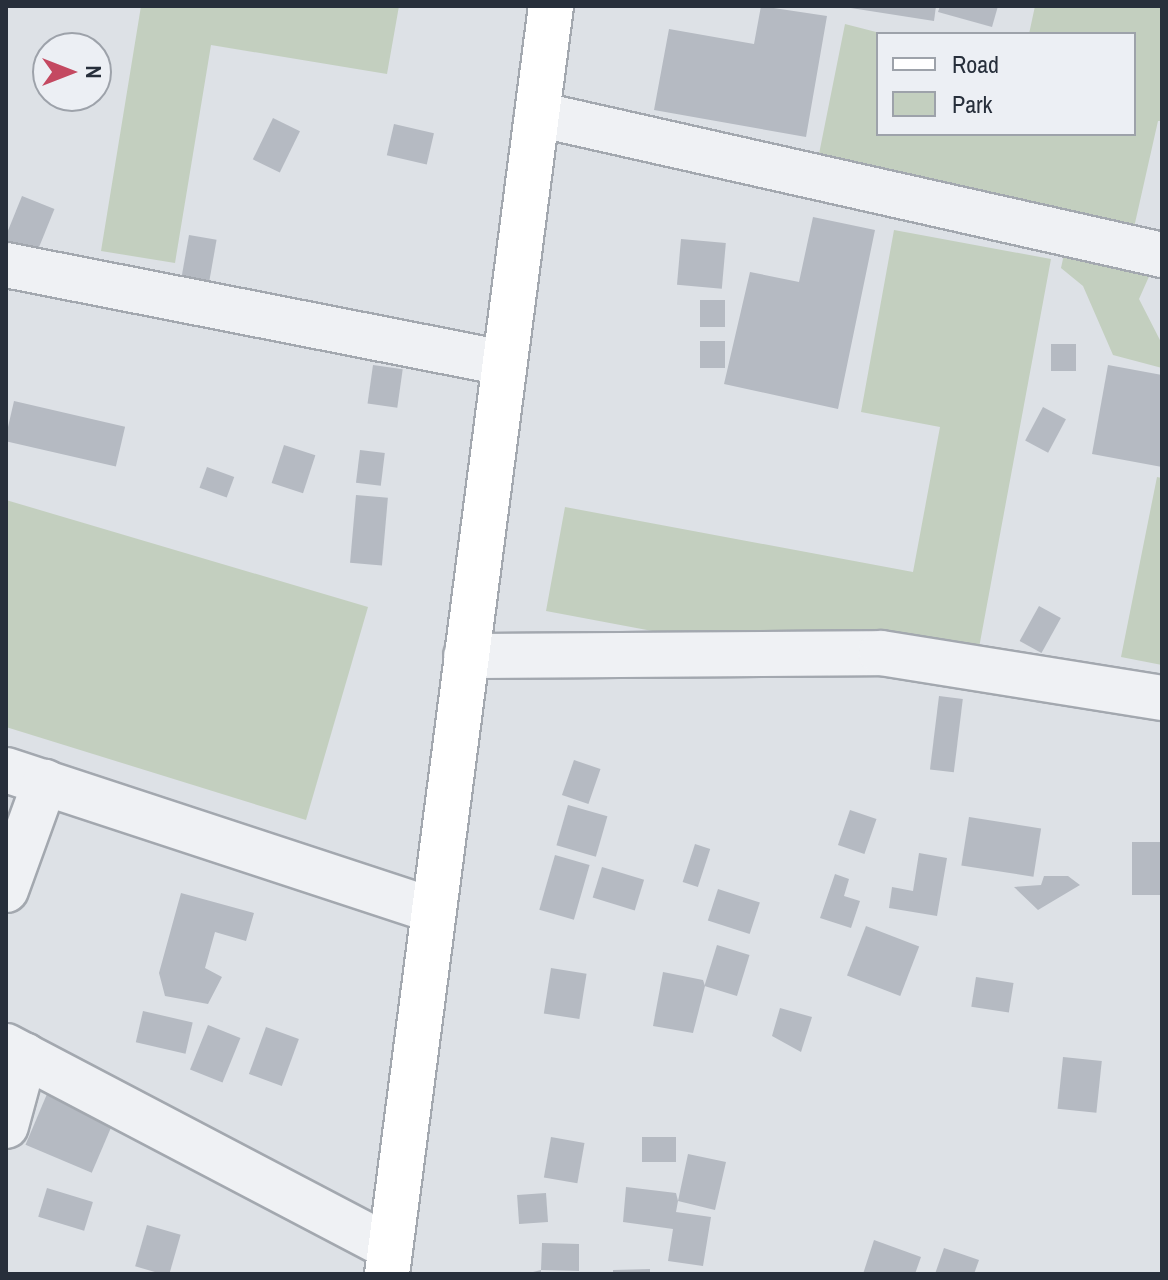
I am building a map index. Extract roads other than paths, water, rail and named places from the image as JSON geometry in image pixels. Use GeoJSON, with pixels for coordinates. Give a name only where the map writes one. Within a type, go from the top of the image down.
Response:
{"type":"FeatureCollection","features":[{"type":"Feature","properties":{"kind":"street"},"geometry":{"type":"LineString","coordinates":[[6,1126],[16,1051],[388,1261],[551,6]]}},
{"type":"Feature","properties":{"kind":"street"},"geometry":{"type":"LineString","coordinates":[[537,114],[1162,255]]}},
{"type":"Feature","properties":{"kind":"street"},"geometry":{"type":"LineString","coordinates":[[6,265],[504,363]]}},
{"type":"Feature","properties":{"kind":"street"},"geometry":{"type":"LineString","coordinates":[[466,656],[881,653],[1162,698]]}},
{"type":"Feature","properties":{"kind":"street"},"geometry":{"type":"LineString","coordinates":[[6,890],[25,776],[433,910]]}}]}
